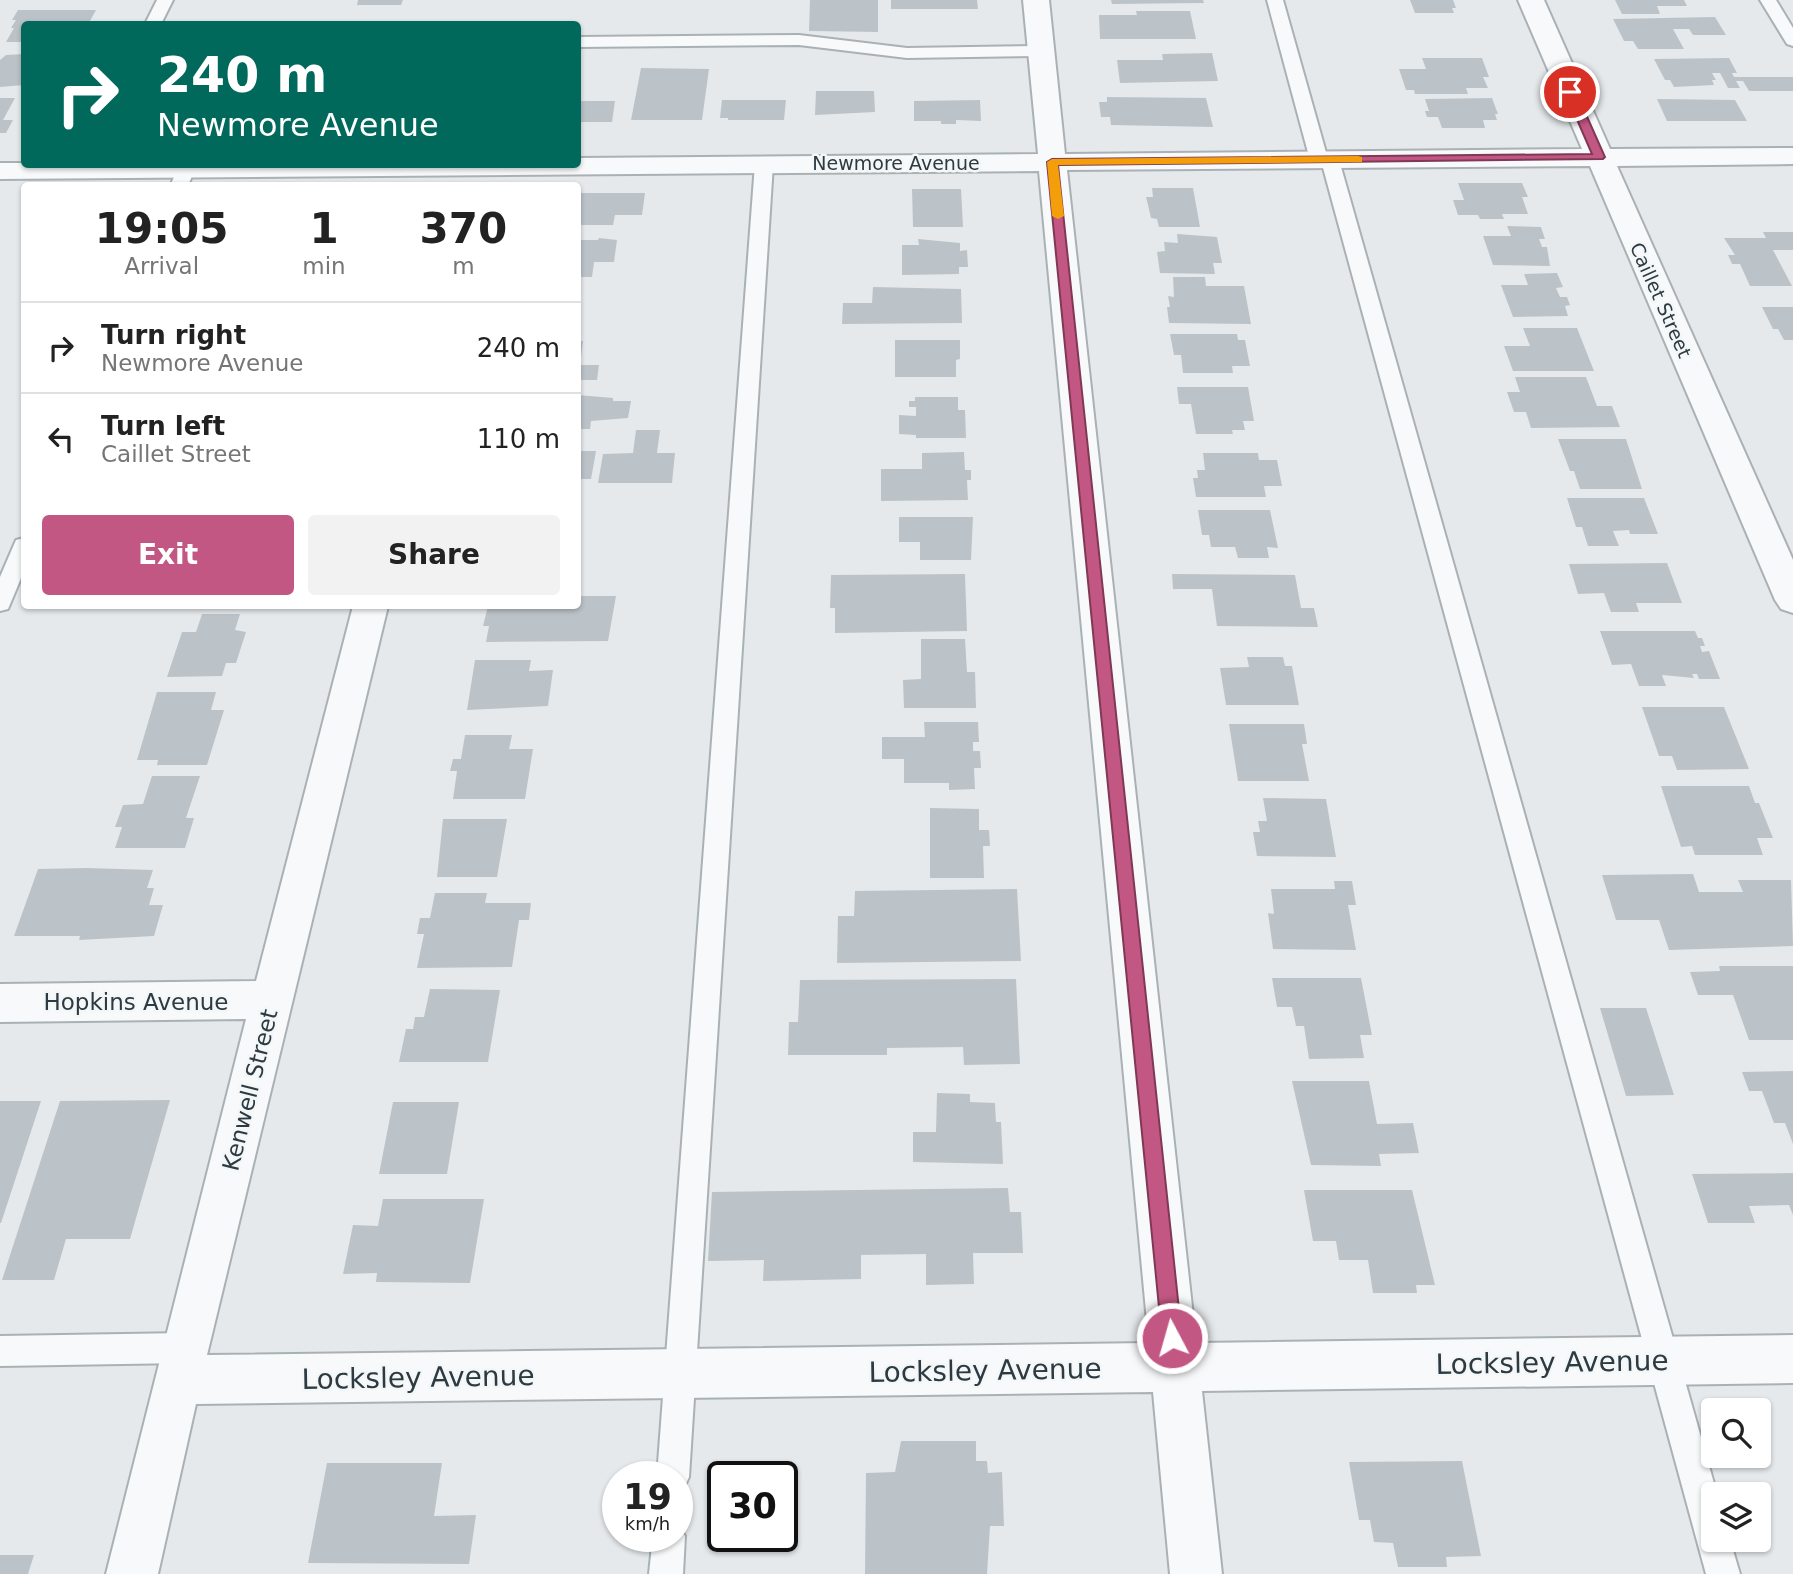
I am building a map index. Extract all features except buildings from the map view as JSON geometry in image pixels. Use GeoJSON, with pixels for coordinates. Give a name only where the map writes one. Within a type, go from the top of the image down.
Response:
{"type":"FeatureCollection","features":[{"type":"Feature","properties":{"kind":"street"},"geometry":{"type":"LineString","coordinates":[[1036,0],[1196,1574]]}},
{"type":"Feature","properties":{"kind":"street","name":"Caillet Street"},"geometry":{"type":"LineString","coordinates":[[1531,0],[1793,600]]}},
{"type":"Feature","properties":{"kind":"street","name":"Newmore Avenue"},"geometry":{"type":"LineString","coordinates":[[581,165],[1793,156]]}},
{"type":"Feature","properties":{"kind":"street","name":"Newmore Avenue"},"geometry":{"type":"LineString","coordinates":[[0,171],[64,168]]}},
{"type":"Feature","properties":{"kind":"street","name":"Newmore Avenue"},"geometry":{"type":"LineString","coordinates":[[95,168],[182,177],[405,168]]}},
{"type":"Feature","properties":{"kind":"street","name":"Kenwell Street"},"geometry":{"type":"LineString","coordinates":[[132,1574],[181,1364],[369,609]]}},
{"type":"Feature","properties":{"kind":"street","name":"Hopkins Avenue"},"geometry":{"type":"LineString","coordinates":[[0,1003],[272,1000]]}},
{"type":"Feature","properties":{"kind":"street","name":"Locksley Avenue"},"geometry":{"type":"LineString","coordinates":[[181,1364],[680,1374],[1793,1359]]}},
{"type":"Feature","properties":{"kind":"lane"},"geometry":{"type":"LineString","coordinates":[[154,21],[165,0]]}},
{"type":"Feature","properties":{"kind":"lane"},"geometry":{"type":"LineString","coordinates":[[1275,0],[1324,160],[1701,1493]]}},
{"type":"Feature","properties":{"kind":"lane"},"geometry":{"type":"LineString","coordinates":[[1768,0],[1793,41]]}},
{"type":"Feature","properties":{"kind":"lane"},"geometry":{"type":"LineString","coordinates":[[581,42],[799,40],[907,53],[1041,51]]}},
{"type":"Feature","properties":{"kind":"lane"},"geometry":{"type":"LineString","coordinates":[[674,1461],[764,164]]}},
{"type":"Feature","properties":{"kind":"lane"},"geometry":{"type":"LineString","coordinates":[[0,603],[21,553]]}},
{"type":"Feature","properties":{"kind":"lane"},"geometry":{"type":"LineString","coordinates":[[0,1351],[181,1364]]}},
{"type":"Feature","properties":{"kind":"lane"},"geometry":{"type":"LineString","coordinates":[[666,1574],[668,1552]]}},
{"type":"Feature","properties":{"kind":"lane"},"geometry":{"type":"LineString","coordinates":[[1717,1552],[1723,1574]]}},
{"type":"Feature","properties":{"kind":"slow traffic"},"geometry":{"type":"LineString","coordinates":[[1058,216],[1052,162],[1358,160]]}},
{"type":"Feature","properties":{"kind":"route"},"geometry":{"type":"LineString","coordinates":[[1172,1338],[1052,162],[1599,157],[1570,92]]}}]}
